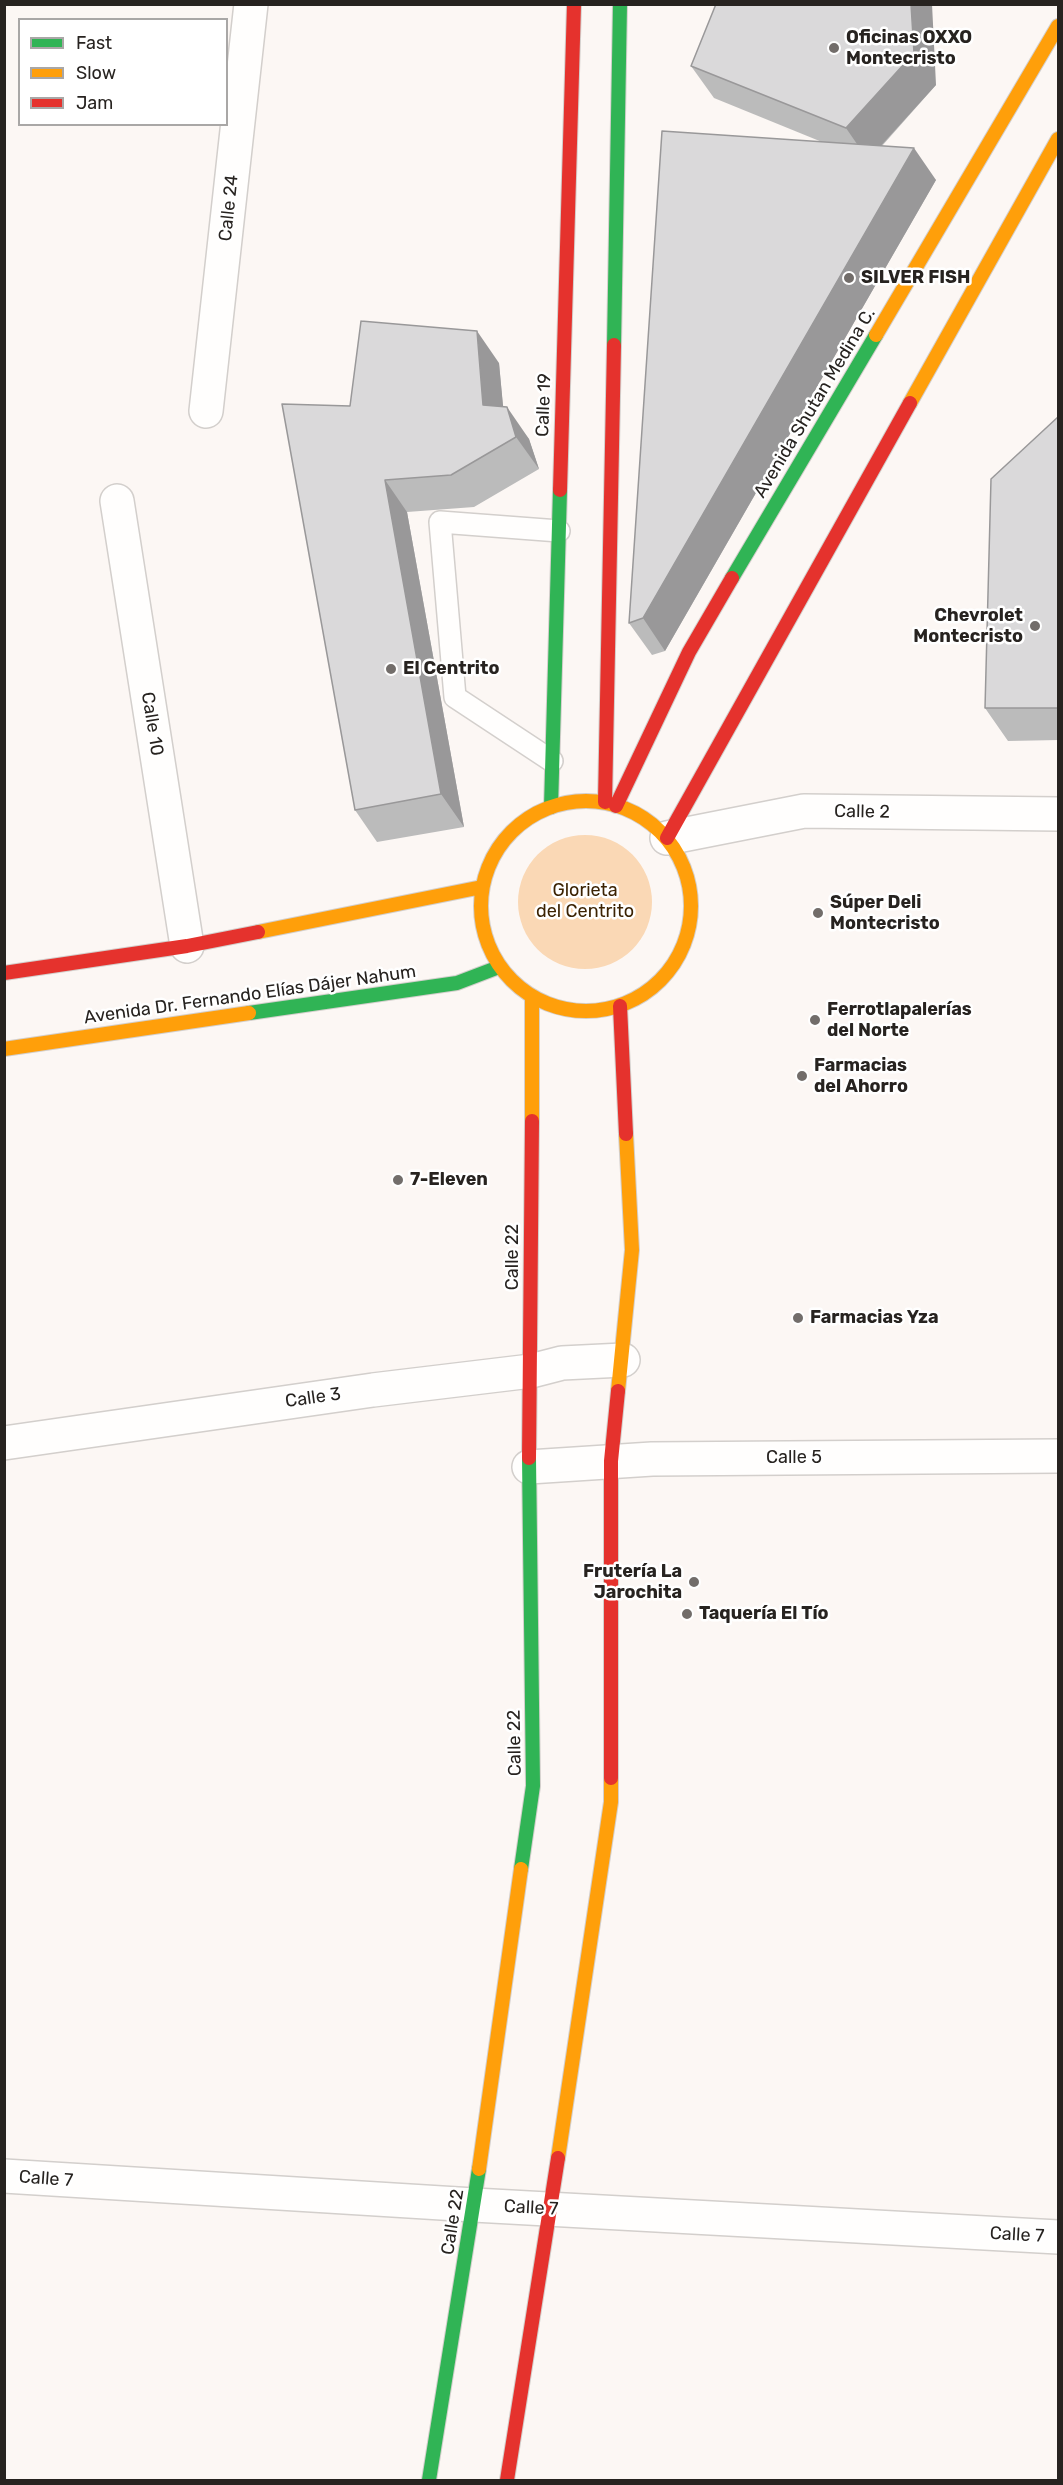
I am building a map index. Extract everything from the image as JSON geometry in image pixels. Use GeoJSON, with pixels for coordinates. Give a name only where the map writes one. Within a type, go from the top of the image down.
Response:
{"type":"FeatureCollection","features":[{"type":"Feature","properties":{"kind":"main road","name":"Calle 19"},"geometry":{"type":"LineString","coordinates":[[551,807],[574,4]]}},
{"type":"Feature","properties":{"kind":"main road"},"geometry":{"type":"LineString","coordinates":[[610,804],[620,4]]}},
{"type":"Feature","properties":{"kind":"main road","name":"Avenida Shutan Medina C."},"geometry":{"type":"LineString","coordinates":[[610,804],[689,652],[1059,26]]}},
{"type":"Feature","properties":{"kind":"main road"},"geometry":{"type":"LineString","coordinates":[[667,837],[1059,139]]}},
{"type":"Feature","properties":{"kind":"main road"},"geometry":{"type":"LineString","coordinates":[[578,801],[610,804],[650,822],[667,837],[686,869],[693,907],[685,945],[659,982],[620,1006],[575,1011],[532,998],[498,967],[486,941],[482,924],[482,887],[490,861],[515,828],[551,807],[578,801]]}},
{"type":"Feature","properties":{"kind":"main road"},"geometry":{"type":"LineString","coordinates":[[4,973],[187,946],[482,887]]}},
{"type":"Feature","properties":{"kind":"main road","name":"Avenida Dr. Fernando Elías Dájer Nahum"},"geometry":{"type":"LineString","coordinates":[[4,1048],[457,983],[498,967]]}},
{"type":"Feature","properties":{"kind":"main road","name":"Calle 22"},"geometry":{"type":"LineString","coordinates":[[429,2481],[474,2205],[533,1786],[529,1467],[532,998]]}},
{"type":"Feature","properties":{"kind":"main road"},"geometry":{"type":"LineString","coordinates":[[507,2481],[551,2209],[611,1802],[611,1461],[623,1360],[632,1250],[620,1006]]}},
{"type":"Feature","properties":{"kind":"street","name":"Calle 24"},"geometry":{"type":"LineString","coordinates":[[206,411],[251,4]]}},
{"type":"Feature","properties":{"kind":"street","name":"Calle 10"},"geometry":{"type":"LineString","coordinates":[[117,501],[187,946]]}},
{"type":"Feature","properties":{"kind":"street","name":"Calle 2"},"geometry":{"type":"LineString","coordinates":[[667,837],[804,811],[1059,814]]}},
{"type":"Feature","properties":{"kind":"street","name":"Calle 3"},"geometry":{"type":"LineString","coordinates":[[4,1443],[373,1390],[531,1371],[562,1363],[623,1360]]}},
{"type":"Feature","properties":{"kind":"street","name":"Calle 5"},"geometry":{"type":"LineString","coordinates":[[529,1467],[675,1458],[1059,1456]]}},
{"type":"Feature","properties":{"kind":"street","name":"Calle 7"},"geometry":{"type":"LineString","coordinates":[[4,2176],[474,2205],[1059,2237]]}},
{"type":"Feature","properties":{"kind":"lane"},"geometry":{"type":"LineString","coordinates":[[552,761],[455,697],[440,522],[559,531]]}},
{"type":"Feature","properties":{"kind":"green space","name":"Glorieta del Centrito"},"geometry":{"type":"Polygon","coordinates":[[[585,835],[611,840],[632,855],[647,876],[652,902],[647,928],[632,949],[611,964],[585,969],[559,964],[538,949],[523,928],[518,902],[523,876],[538,855],[559,840],[585,835]]]}},
{"type":"Feature","properties":{"kind":"building","name":"Oficinas OXXO Montecristo"},"geometry":{"type":"Polygon","coordinates":[[[716,4],[911,4],[914,53],[846,128],[691,66],[716,4]]]}},
{"type":"Feature","properties":{"kind":"building"},"geometry":{"type":"Polygon","coordinates":[[[662,131],[914,148],[643,618],[629,623],[662,131]]]}},
{"type":"Feature","properties":{"kind":"building","name":"El Centrito"},"geometry":{"type":"Polygon","coordinates":[[[361,321],[477,331],[483,405],[507,407],[516,437],[451,475],[385,480],[441,794],[355,810],[282,404],[350,406],[361,321]]]}},
{"type":"Feature","properties":{"kind":"building"},"geometry":{"type":"Polygon","coordinates":[[[1059,416],[1059,708],[985,708],[991,479],[1059,416]]]}},
{"type":"Feature","properties":{"kind":"traffic: fast"},"geometry":{"type":"LineString","coordinates":[[614,345],[620,4]]}},
{"type":"Feature","properties":{"kind":"traffic: fast"},"geometry":{"type":"LineString","coordinates":[[732,578],[876,335]]}},
{"type":"Feature","properties":{"kind":"traffic: fast"},"geometry":{"type":"LineString","coordinates":[[551,807],[560,490]]}},
{"type":"Feature","properties":{"kind":"traffic: fast"},"geometry":{"type":"LineString","coordinates":[[249,1013],[457,983],[499,967]]}},
{"type":"Feature","properties":{"kind":"traffic: fast"},"geometry":{"type":"LineString","coordinates":[[521,1869],[533,1786],[529,1458]]}},
{"type":"Feature","properties":{"kind":"traffic: fast"},"geometry":{"type":"LineString","coordinates":[[429,2480],[479,2169]]}},
{"type":"Feature","properties":{"kind":"traffic: slow"},"geometry":{"type":"LineString","coordinates":[[876,335],[1058,26]]}},
{"type":"Feature","properties":{"kind":"traffic: slow"},"geometry":{"type":"LineString","coordinates":[[910,403],[1058,139]]}},
{"type":"Feature","properties":{"kind":"traffic: slow"},"geometry":{"type":"LineString","coordinates":[[586,801],[606,803],[626,809],[644,819],[660,832],[673,848],[683,866],[689,886],[691,906],[689,926],[683,946],[673,964],[660,980],[644,993],[626,1003],[606,1009],[586,1011],[566,1009],[546,1003],[528,993],[512,980],[499,964],[489,946],[483,926],[481,906],[483,886],[489,866],[499,848],[512,832],[528,819],[546,809],[566,803],[586,801]]}},
{"type":"Feature","properties":{"kind":"traffic: slow"},"geometry":{"type":"LineString","coordinates":[[258,932],[482,887]]}},
{"type":"Feature","properties":{"kind":"traffic: slow"},"geometry":{"type":"LineString","coordinates":[[532,998],[532,1121]]}},
{"type":"Feature","properties":{"kind":"traffic: slow"},"geometry":{"type":"LineString","coordinates":[[4,1049],[249,1013]]}},
{"type":"Feature","properties":{"kind":"traffic: slow"},"geometry":{"type":"LineString","coordinates":[[618,1391],[632,1250],[626,1134]]}},
{"type":"Feature","properties":{"kind":"traffic: slow"},"geometry":{"type":"LineString","coordinates":[[558,2158],[611,1802],[611,1778]]}},
{"type":"Feature","properties":{"kind":"traffic: slow"},"geometry":{"type":"LineString","coordinates":[[479,2169],[521,1869]]}},
{"type":"Feature","properties":{"kind":"traffic: jam"},"geometry":{"type":"LineString","coordinates":[[560,490],[574,4]]}},
{"type":"Feature","properties":{"kind":"traffic: jam"},"geometry":{"type":"LineString","coordinates":[[605,802],[614,345]]}},
{"type":"Feature","properties":{"kind":"traffic: jam"},"geometry":{"type":"LineString","coordinates":[[667,838],[910,403]]}},
{"type":"Feature","properties":{"kind":"traffic: jam"},"geometry":{"type":"LineString","coordinates":[[616,806],[689,652],[732,578]]}},
{"type":"Feature","properties":{"kind":"traffic: jam"},"geometry":{"type":"LineString","coordinates":[[4,973],[187,946],[258,932]]}},
{"type":"Feature","properties":{"kind":"traffic: jam"},"geometry":{"type":"LineString","coordinates":[[620,1006],[626,1134]]}},
{"type":"Feature","properties":{"kind":"traffic: jam"},"geometry":{"type":"LineString","coordinates":[[529,1458],[532,1121]]}},
{"type":"Feature","properties":{"kind":"traffic: jam"},"geometry":{"type":"LineString","coordinates":[[611,1778],[611,1461],[618,1391]]}},
{"type":"Feature","properties":{"kind":"traffic: jam"},"geometry":{"type":"LineString","coordinates":[[507,2480],[558,2158]]}},
{"type":"Feature","properties":{"kind":"place","name":"Oficinas OXXO Montecristo"},"geometry":{"type":"Point","coordinates":[834,48]}},
{"type":"Feature","properties":{"kind":"place","name":"SILVER FISH"},"geometry":{"type":"Point","coordinates":[849,278]}},
{"type":"Feature","properties":{"kind":"place","name":"Chevrolet Montecristo"},"geometry":{"type":"Point","coordinates":[1035,626]}},
{"type":"Feature","properties":{"kind":"place","name":"El Centrito"},"geometry":{"type":"Point","coordinates":[391,669]}},
{"type":"Feature","properties":{"kind":"place","name":"Súper Deli Montecristo"},"geometry":{"type":"Point","coordinates":[818,913]}},
{"type":"Feature","properties":{"kind":"place","name":"Ferrotlapalerías del Norte"},"geometry":{"type":"Point","coordinates":[815,1020]}},
{"type":"Feature","properties":{"kind":"place","name":"Farmacias del Ahorro"},"geometry":{"type":"Point","coordinates":[802,1076]}},
{"type":"Feature","properties":{"kind":"place","name":"7-Eleven"},"geometry":{"type":"Point","coordinates":[398,1180]}},
{"type":"Feature","properties":{"kind":"place","name":"Farmacias Yza"},"geometry":{"type":"Point","coordinates":[798,1318]}},
{"type":"Feature","properties":{"kind":"place","name":"Frutería La Jarochita"},"geometry":{"type":"Point","coordinates":[694,1582]}},
{"type":"Feature","properties":{"kind":"place","name":"Taquería El Tío"},"geometry":{"type":"Point","coordinates":[687,1614]}}]}
